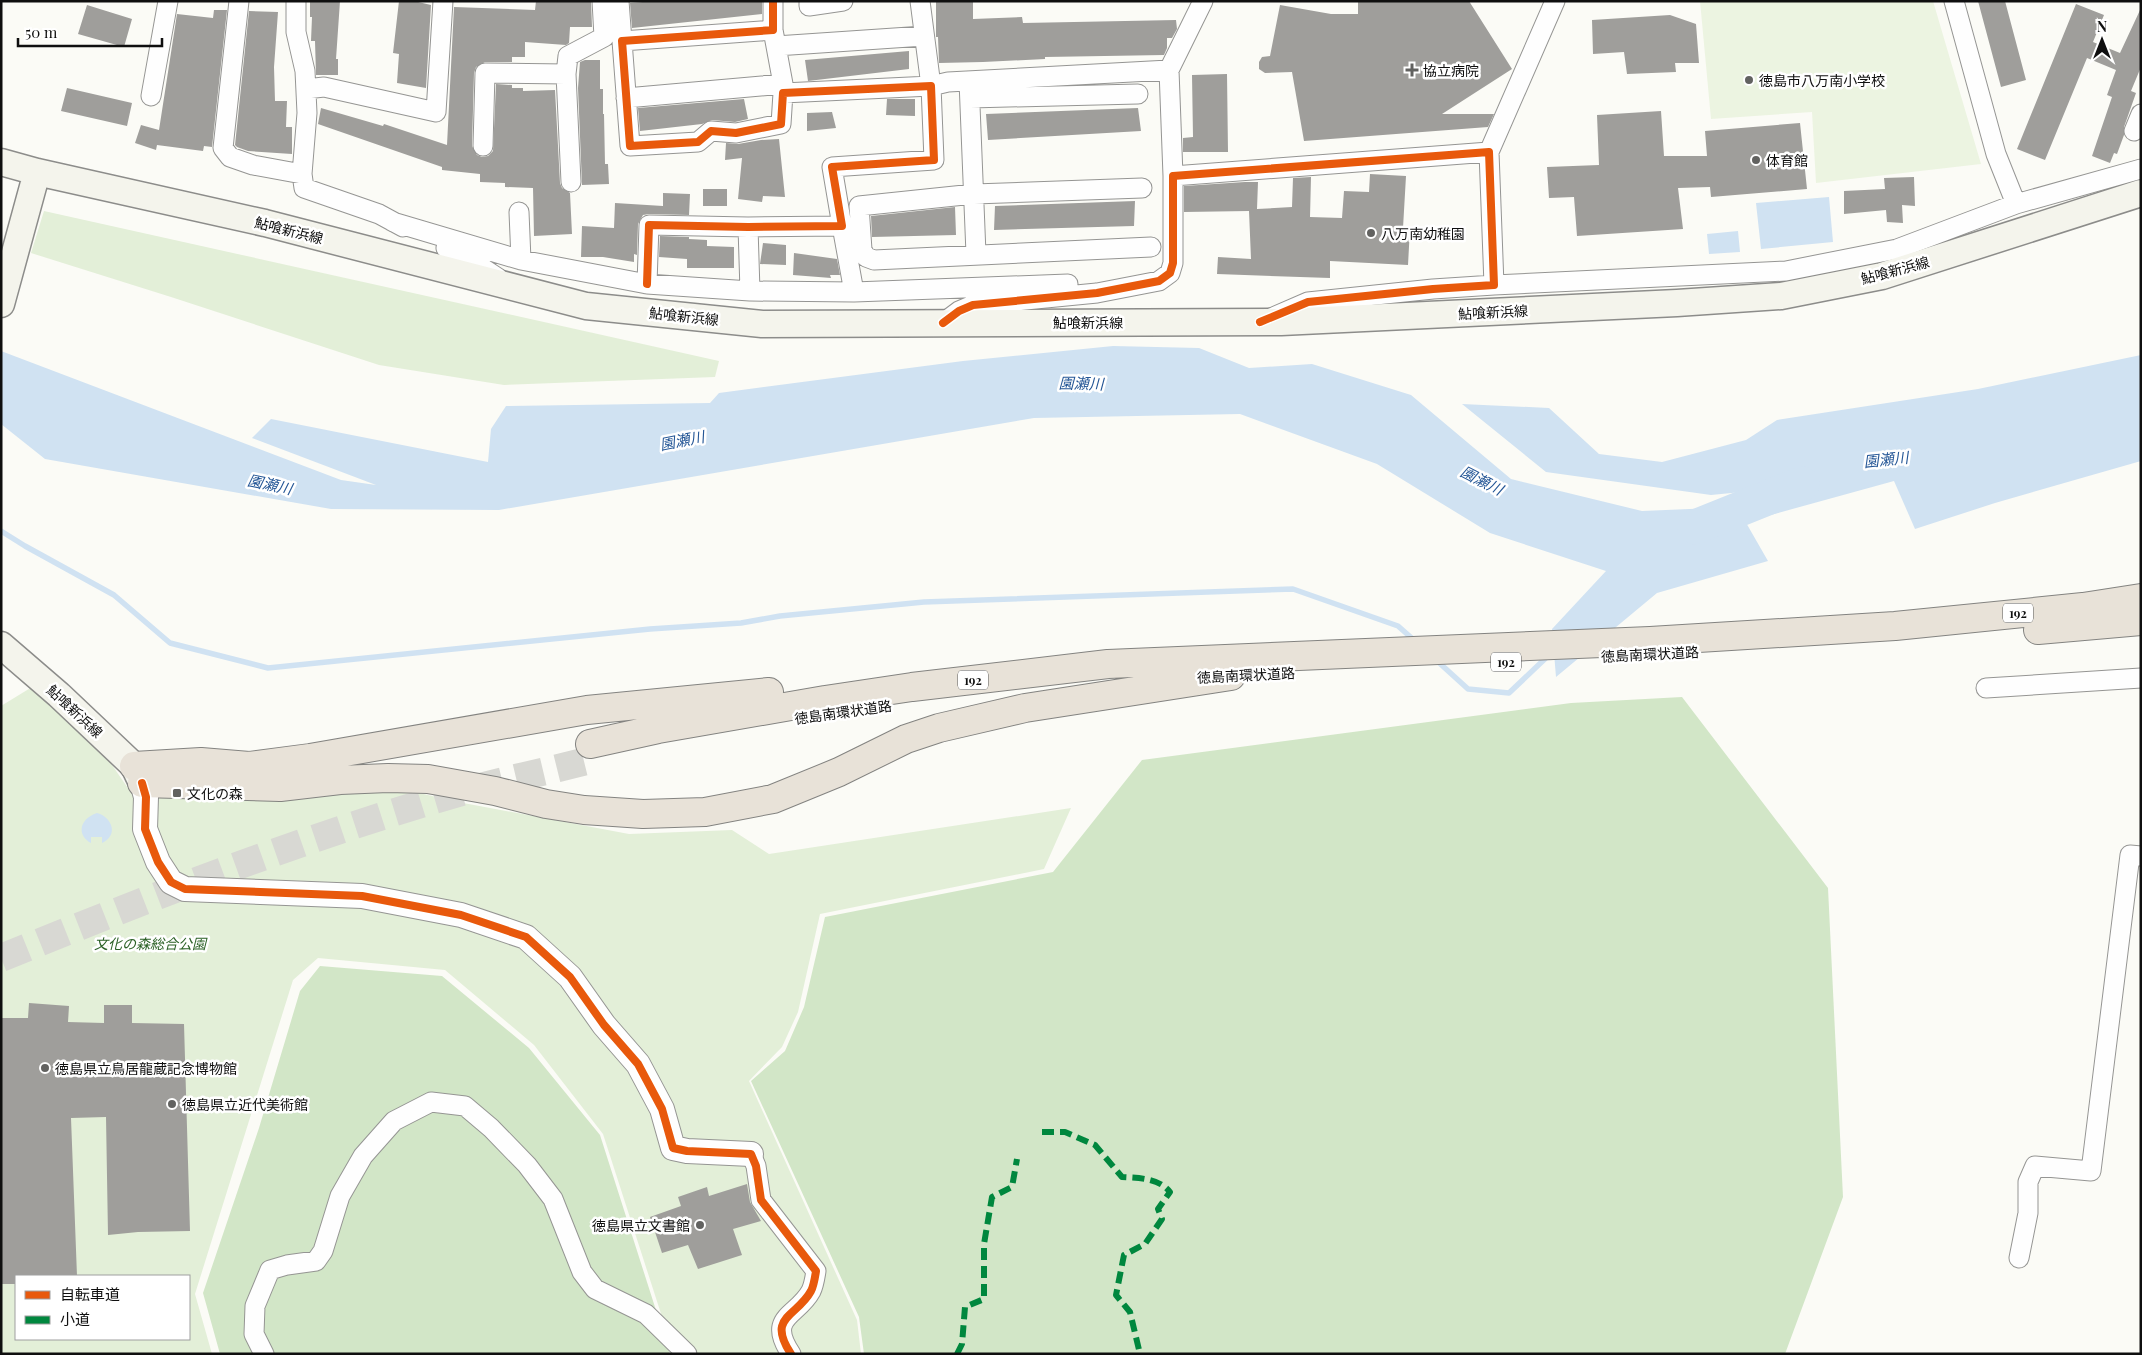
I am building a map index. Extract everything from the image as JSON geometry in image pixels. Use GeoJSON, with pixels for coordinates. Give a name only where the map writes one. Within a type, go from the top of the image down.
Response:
{"type":"FeatureCollection","features":[{"type":"Feature","properties":{"kind":"highway","name":"192"},"geometry":{"type":"LineString","coordinates":[[1899,633],[2141,598]]}},
{"type":"Feature","properties":{"kind":"highway","name":"192"},"geometry":{"type":"LineString","coordinates":[[1899,633],[2141,621]]}},
{"type":"Feature","properties":{"kind":"highway","name":"徳島南環状道路"},"geometry":{"type":"LineString","coordinates":[[1360,662],[1231,676],[1022,690],[914,702],[804,717],[592,752],[658,729],[824,700],[912,686],[1108,664],[1360,662],[1651,648],[1899,633]]}},
{"type":"Feature","properties":{"kind":"highway"},"geometry":{"type":"LineString","coordinates":[[138,774],[201,762],[249,766],[310,758],[587,710],[915,677],[1108,664]]}},
{"type":"Feature","properties":{"kind":"highway"},"geometry":{"type":"LineString","coordinates":[[138,774],[280,787],[340,780],[421,779],[472,786],[546,804],[584,810],[643,814],[705,812],[773,799],[832,775],[906,739],[939,728],[1025,708],[1231,676]]}},
{"type":"Feature","properties":{"kind":"main road","name":"鮎喰新浜線"},"geometry":{"type":"LineString","coordinates":[[1,162],[34,182],[265,223],[586,306],[762,324],[1260,322],[1658,304],[1780,296],[1882,276],[2141,193]]}},
{"type":"Feature","properties":{"kind":"main road"},"geometry":{"type":"LineString","coordinates":[[1,304],[34,182]]}},
{"type":"Feature","properties":{"kind":"main road","name":"鮎喰新浜線"},"geometry":{"type":"LineString","coordinates":[[1,645],[59,695],[138,774]]}},
{"type":"Feature","properties":{"kind":"street"},"geometry":{"type":"LineString","coordinates":[[151,96],[168,1]]}},
{"type":"Feature","properties":{"kind":"street"},"geometry":{"type":"LineString","coordinates":[[240,1],[223,148],[230,158],[253,165],[302,174]]}},
{"type":"Feature","properties":{"kind":"street"},"geometry":{"type":"LineString","coordinates":[[296,1],[296,32],[305,71],[306,89],[307,113],[302,174],[304,188],[379,214],[469,259],[512,287]]}},
{"type":"Feature","properties":{"kind":"street"},"geometry":{"type":"LineString","coordinates":[[306,89],[324,87],[436,112],[443,1]]}},
{"type":"Feature","properties":{"kind":"street"},"geometry":{"type":"LineString","coordinates":[[571,182],[566,74],[568,56],[604,37],[602,1]]}},
{"type":"Feature","properties":{"kind":"street"},"geometry":{"type":"LineString","coordinates":[[619,1],[630,146],[698,142],[711,131],[736,134],[781,124],[783,88],[775,38],[773,1]]}},
{"type":"Feature","properties":{"kind":"street"},"geometry":{"type":"LineString","coordinates":[[809,1],[809,6],[843,1]]}},
{"type":"Feature","properties":{"kind":"street"},"geometry":{"type":"LineString","coordinates":[[854,292],[832,167],[934,160],[931,86],[920,1]]}},
{"type":"Feature","properties":{"kind":"street"},"geometry":{"type":"LineString","coordinates":[[943,323],[959,311],[973,305],[1097,293],[1159,281],[1170,273],[1173,263],[1173,176],[1168,70],[1203,1]]}},
{"type":"Feature","properties":{"kind":"street"},"geometry":{"type":"LineString","coordinates":[[1494,286],[1489,152],[1555,1]]}},
{"type":"Feature","properties":{"kind":"street"},"geometry":{"type":"LineString","coordinates":[[1954,1],[1996,154],[2016,204]]}},
{"type":"Feature","properties":{"kind":"street"},"geometry":{"type":"LineString","coordinates":[[622,41],[924,36]]}},
{"type":"Feature","properties":{"kind":"street"},"geometry":{"type":"LineString","coordinates":[[969,89],[1168,70]]}},
{"type":"Feature","properties":{"kind":"street"},"geometry":{"type":"LineString","coordinates":[[484,146],[485,73],[566,74]]}},
{"type":"Feature","properties":{"kind":"street"},"geometry":{"type":"LineString","coordinates":[[626,98],[783,88],[931,86],[948,82],[969,89],[1138,94]]}},
{"type":"Feature","properties":{"kind":"street"},"geometry":{"type":"LineString","coordinates":[[969,89],[976,254]]}},
{"type":"Feature","properties":{"kind":"street"},"geometry":{"type":"LineString","coordinates":[[1173,176],[1489,152]]}},
{"type":"Feature","properties":{"kind":"street"},"geometry":{"type":"LineString","coordinates":[[1260,322],[1308,302],[1433,289],[1786,271],[1897,249],[2016,204],[2141,170]]}},
{"type":"Feature","properties":{"kind":"street"},"geometry":{"type":"LineString","coordinates":[[1142,188],[974,194],[859,206],[862,250],[866,257],[874,260],[1151,247]]}},
{"type":"Feature","properties":{"kind":"street"},"geometry":{"type":"LineString","coordinates":[[519,212],[520,260]]}},
{"type":"Feature","properties":{"kind":"street"},"geometry":{"type":"LineString","coordinates":[[393,222],[520,260],[647,284],[750,291],[854,292],[1159,281]]}},
{"type":"Feature","properties":{"kind":"street"},"geometry":{"type":"LineString","coordinates":[[647,284],[649,225],[842,226]]}},
{"type":"Feature","properties":{"kind":"street"},"geometry":{"type":"LineString","coordinates":[[748,227],[750,291]]}},
{"type":"Feature","properties":{"kind":"street"},"geometry":{"type":"LineString","coordinates":[[1986,688],[2141,678]]}},
{"type":"Feature","properties":{"kind":"street"},"geometry":{"type":"LineString","coordinates":[[138,774],[146,797],[145,829],[158,862],[172,882],[185,890],[362,896],[461,915],[526,936],[570,978],[604,1025],[638,1064],[662,1109],[673,1148],[686,1151],[751,1154],[756,1166],[761,1200],[816,1271],[812,1290],[785,1318],[782,1329],[784,1342],[791,1354]]}},
{"type":"Feature","properties":{"kind":"street"},"geometry":{"type":"LineString","coordinates":[[2019,1258],[2028,1213],[2028,1182],[2035,1166],[2091,1171],[2130,855],[2141,856]]}},
{"type":"Feature","properties":{"kind":"street"},"geometry":{"type":"LineString","coordinates":[[264,1354],[254,1334],[255,1306],[270,1270],[287,1265],[316,1261],[323,1250],[340,1196],[363,1156],[394,1121],[431,1102],[464,1106],[491,1128],[527,1165],[553,1199],[582,1272],[595,1289],[646,1314],[687,1354]]}},
{"type":"Feature","properties":{"kind":"green space"},"geometry":{"type":"Polygon","coordinates":[[[1700,1],[1933,1],[1981,164],[1816,183],[1812,112],[1711,119],[1700,1]]]}},
{"type":"Feature","properties":{"kind":"green space"},"geometry":{"type":"Polygon","coordinates":[[[44,211],[719,361],[715,377],[504,385],[379,365],[31,253],[44,211]]]}},
{"type":"Feature","properties":{"kind":"green space","name":"文化の森総合公園"},"geometry":{"type":"Polygon","coordinates":[[[32,687],[92,736],[132,794],[389,786],[458,802],[629,834],[732,830],[769,854],[1071,808],[1044,869],[820,914],[798,1012],[782,1047],[749,1081],[857,1320],[861,1354],[674,1354],[603,1134],[534,1045],[445,970],[318,958],[293,980],[195,1294],[212,1354],[1,1354],[1,706],[32,687]]]}},
{"type":"Feature","properties":{"kind":"green space"},"geometry":{"type":"Polygon","coordinates":[[[1682,697],[1828,888],[1843,1197],[1785,1354],[864,1354],[859,1317],[751,1081],[785,1051],[804,1007],[825,917],[1053,872],[1142,760],[1571,703],[1682,697]]]}},
{"type":"Feature","properties":{"kind":"green space"},"geometry":{"type":"Polygon","coordinates":[[[320,966],[442,976],[529,1048],[600,1135],[670,1354],[220,1354],[203,1293],[259,1128],[300,991],[320,966]]]}},
{"type":"Feature","properties":{"kind":"water"},"geometry":{"type":"Polygon","coordinates":[[[1829,197],[1833,242],[1761,249],[1756,203],[1829,197]]]}},
{"type":"Feature","properties":{"kind":"water"},"geometry":{"type":"Polygon","coordinates":[[[1738,231],[1740,252],[1709,254],[1707,234],[1738,231]]]}},
{"type":"Feature","properties":{"kind":"water"},"geometry":{"type":"Polygon","coordinates":[[[1113,346],[1199,348],[1249,368],[1312,364],[1411,395],[1511,479],[1642,511],[1737,507],[1768,561],[1657,593],[1556,677],[1552,629],[1606,571],[1490,533],[1377,464],[1240,414],[1034,418],[499,510],[331,509],[45,459],[1,424],[1,351],[341,480],[376,485],[252,438],[271,419],[488,462],[491,429],[506,406],[710,403],[719,393],[963,361],[1113,346]]]}},
{"type":"Feature","properties":{"kind":"water"},"geometry":{"type":"Polygon","coordinates":[[[2141,355],[2141,461],[1995,503],[1915,529],[1894,481],[1767,516],[1752,491],[1711,495],[1546,472],[1462,404],[1549,408],[1599,454],[1662,462],[1746,440],[1777,420],[1978,389],[2141,355]]]}},
{"type":"Feature","properties":{"kind":"water"},"geometry":{"type":"Polygon","coordinates":[[[97,813],[110,822],[112,831],[107,840],[102,843],[102,837],[91,837],[91,843],[83,835],[82,826],[91,815],[97,813]]]}},
{"type":"Feature","properties":{"kind":"building"},"geometry":{"type":"Polygon","coordinates":[[[310,1],[340,1],[336,59],[338,59],[338,75],[316,75],[315,41],[311,41],[312,17],[310,17],[310,1]]]}},
{"type":"Feature","properties":{"kind":"building"},"geometry":{"type":"Polygon","coordinates":[[[399,1],[414,1],[431,5],[426,88],[397,83],[399,54],[393,53],[399,1]]]}},
{"type":"Feature","properties":{"kind":"building"},"geometry":{"type":"Polygon","coordinates":[[[536,1],[591,1],[592,27],[570,27],[569,43],[566,45],[525,42],[525,57],[512,57],[512,62],[485,62],[476,67],[474,73],[472,146],[477,155],[482,157],[488,156],[493,151],[496,84],[512,85],[512,88],[523,88],[523,91],[555,90],[560,183],[562,188],[570,193],[572,234],[534,236],[533,188],[505,187],[505,183],[480,182],[480,174],[442,170],[442,167],[318,124],[321,108],[383,126],[384,124],[447,145],[454,7],[535,10],[536,1]]]}},
{"type":"Feature","properties":{"kind":"building"},"geometry":{"type":"Polygon","coordinates":[[[655,1],[762,1],[762,14],[632,28],[630,3],[655,1]]]}},
{"type":"Feature","properties":{"kind":"building"},"geometry":{"type":"Polygon","coordinates":[[[936,1],[973,1],[973,19],[1022,17],[1023,23],[1176,20],[1177,29],[1172,38],[1167,38],[1167,48],[1164,55],[1045,57],[1045,59],[939,63],[938,37],[936,37],[936,1]]]}},
{"type":"Feature","properties":{"kind":"building","name":"協立病院"},"geometry":{"type":"Polygon","coordinates":[[[1358,1],[1469,1],[1512,69],[1442,114],[1494,114],[1488,127],[1304,141],[1292,72],[1265,73],[1259,69],[1259,62],[1262,57],[1270,56],[1280,5],[1331,14],[1358,14],[1358,1]]]}},
{"type":"Feature","properties":{"kind":"building"},"geometry":{"type":"Polygon","coordinates":[[[1978,1],[2005,1],[2026,80],[2001,87],[1978,1]]]}},
{"type":"Feature","properties":{"kind":"building"},"geometry":{"type":"Polygon","coordinates":[[[2076,4],[2104,15],[2093,42],[2120,53],[2141,8],[2141,67],[2131,91],[2136,93],[2117,154],[2114,153],[2110,163],[2092,156],[2112,97],[2107,95],[2116,70],[2087,58],[2045,160],[2017,149],[2076,4]]]}},
{"type":"Feature","properties":{"kind":"building"},"geometry":{"type":"Polygon","coordinates":[[[87,5],[132,19],[124,47],[78,34],[87,5]]]}},
{"type":"Feature","properties":{"kind":"building"},"geometry":{"type":"Polygon","coordinates":[[[214,10],[227,10],[212,147],[204,146],[203,151],[157,145],[156,150],[135,143],[141,125],[159,130],[177,14],[213,18],[214,10]]]}},
{"type":"Feature","properties":{"kind":"building"},"geometry":{"type":"Polygon","coordinates":[[[249,11],[278,12],[274,67],[275,101],[287,101],[286,127],[292,127],[292,154],[248,151],[235,145],[249,11]]]}},
{"type":"Feature","properties":{"kind":"building"},"geometry":{"type":"Polygon","coordinates":[[[1670,15],[1696,24],[1699,63],[1675,63],[1676,72],[1627,74],[1624,52],[1593,54],[1592,20],[1670,15]]]}},
{"type":"Feature","properties":{"kind":"building"},"geometry":{"type":"Polygon","coordinates":[[[909,51],[909,69],[808,81],[805,60],[909,51]]]}},
{"type":"Feature","properties":{"kind":"building"},"geometry":{"type":"Polygon","coordinates":[[[600,60],[600,89],[603,89],[605,164],[608,164],[609,184],[582,185],[578,88],[580,62],[600,60]]]}},
{"type":"Feature","properties":{"kind":"building"},"geometry":{"type":"Polygon","coordinates":[[[1227,74],[1228,152],[1183,152],[1183,138],[1193,137],[1192,75],[1227,74]]]}},
{"type":"Feature","properties":{"kind":"building"},"geometry":{"type":"Polygon","coordinates":[[[67,88],[132,103],[127,126],[61,111],[67,88]]]}},
{"type":"Feature","properties":{"kind":"building"},"geometry":{"type":"Polygon","coordinates":[[[744,99],[748,119],[735,122],[712,120],[702,124],[640,131],[638,108],[744,99]]]}},
{"type":"Feature","properties":{"kind":"building"},"geometry":{"type":"Polygon","coordinates":[[[887,99],[915,99],[915,116],[886,115],[887,99]]]}},
{"type":"Feature","properties":{"kind":"building"},"geometry":{"type":"Polygon","coordinates":[[[1138,108],[1141,131],[988,140],[986,114],[1138,108]]]}},
{"type":"Feature","properties":{"kind":"building"},"geometry":{"type":"Polygon","coordinates":[[[1661,111],[1664,156],[1707,156],[1705,131],[1800,123],[1807,189],[1711,197],[1710,187],[1678,188],[1683,229],[1577,236],[1574,197],[1549,198],[1547,167],[1599,165],[1597,115],[1661,111]]]}},
{"type":"Feature","properties":{"kind":"building"},"geometry":{"type":"Polygon","coordinates":[[[832,112],[836,128],[807,131],[807,113],[832,112]]]}},
{"type":"Feature","properties":{"kind":"building"},"geometry":{"type":"Polygon","coordinates":[[[779,139],[785,197],[763,196],[762,202],[738,199],[742,158],[725,160],[726,143],[738,144],[779,139]]]}},
{"type":"Feature","properties":{"kind":"building"},"geometry":{"type":"Polygon","coordinates":[[[1370,174],[1406,176],[1403,228],[1410,228],[1408,265],[1330,261],[1330,278],[1217,274],[1218,257],[1251,259],[1249,211],[1184,212],[1184,186],[1258,182],[1257,209],[1292,207],[1293,178],[1311,177],[1310,217],[1342,218],[1344,191],[1369,192],[1370,174]]]}},
{"type":"Feature","properties":{"kind":"building"},"geometry":{"type":"Polygon","coordinates":[[[1914,177],[1915,206],[1902,205],[1903,223],[1887,222],[1886,210],[1844,214],[1844,191],[1885,189],[1884,178],[1914,177]]]}},
{"type":"Feature","properties":{"kind":"building"},"geometry":{"type":"Polygon","coordinates":[[[703,189],[727,189],[727,206],[703,206],[703,189]]]}},
{"type":"Feature","properties":{"kind":"building"},"geometry":{"type":"Polygon","coordinates":[[[663,193],[690,194],[689,215],[643,215],[638,224],[637,255],[634,254],[634,262],[603,257],[581,257],[582,226],[614,228],[615,203],[663,206],[663,193]]]}},
{"type":"Feature","properties":{"kind":"building"},"geometry":{"type":"Polygon","coordinates":[[[1135,201],[1134,226],[994,230],[995,206],[1135,201]]]}},
{"type":"Feature","properties":{"kind":"building"},"geometry":{"type":"Polygon","coordinates":[[[955,207],[956,235],[872,237],[871,216],[955,207]]]}},
{"type":"Feature","properties":{"kind":"building"},"geometry":{"type":"Polygon","coordinates":[[[660,236],[689,237],[689,239],[707,240],[707,246],[734,247],[734,268],[687,268],[687,259],[659,257],[660,236]]]}},
{"type":"Feature","properties":{"kind":"building"},"geometry":{"type":"Polygon","coordinates":[[[763,243],[786,245],[786,265],[760,264],[763,243]]]}},
{"type":"Feature","properties":{"kind":"building"},"geometry":{"type":"Polygon","coordinates":[[[794,253],[837,259],[840,275],[830,275],[831,278],[793,275],[794,253]]]}},
{"type":"Feature","properties":{"kind":"building"},"geometry":{"type":"Polygon","coordinates":[[[29,1003],[69,1006],[68,1022],[104,1023],[104,1005],[132,1005],[132,1023],[184,1024],[190,1231],[138,1232],[108,1235],[106,1117],[71,1118],[77,1275],[15,1275],[15,1284],[1,1284],[1,1018],[28,1018],[29,1003]]]}},
{"type":"Feature","properties":{"kind":"building","name":"徳島県立文書館"},"geometry":{"type":"Polygon","coordinates":[[[747,1184],[750,1202],[761,1221],[733,1229],[742,1255],[698,1269],[688,1245],[662,1253],[650,1217],[681,1206],[678,1197],[707,1187],[709,1196],[747,1184]]]}},
{"type":"Feature","properties":{"kind":"waterway","name":"園瀬川"},"geometry":{"type":"LineString","coordinates":[[1695,527],[1802,484]]}},
{"type":"Feature","properties":{"kind":"waterway"},"geometry":{"type":"LineString","coordinates":[[1,531],[114,595],[170,643],[268,668],[650,629],[741,623],[780,616],[924,602],[1293,589],[1398,626],[1415,641]]}},
{"type":"Feature","properties":{"kind":"waterway"},"geometry":{"type":"LineString","coordinates":[[1435,659],[1468,689],[1509,693],[1549,655]]}},
{"type":"Feature","properties":{"kind":"tunnel"},"geometry":{"type":"LineString","coordinates":[[1,958],[228,869],[342,829],[458,793],[594,759]]}},
{"type":"Feature","properties":{"kind":"marked path"},"geometry":{"type":"LineString","coordinates":[[1042,1132],[1065,1132],[1095,1145],[1122,1177],[1154,1181],[1170,1192],[1158,1209],[1162,1219],[1145,1244],[1124,1255],[1116,1295],[1130,1312],[1140,1354]]}},
{"type":"Feature","properties":{"kind":"marked path"},"geometry":{"type":"LineString","coordinates":[[957,1354],[962,1344],[965,1307],[984,1299],[984,1244],[992,1197],[1012,1187],[1017,1159]]}},
{"type":"Feature","properties":{"kind":"cycle path"},"geometry":{"type":"LineString","coordinates":[[647,284],[649,225],[842,226],[832,167],[934,160],[931,86],[783,93],[781,124],[736,133],[711,131],[698,142],[630,146],[622,41],[773,30],[773,1]]}},
{"type":"Feature","properties":{"kind":"cycle path"},"geometry":{"type":"LineString","coordinates":[[943,323],[959,311],[973,305],[1097,293],[1159,281],[1170,273],[1173,263],[1173,176],[1489,152],[1494,285],[1433,289],[1308,302],[1260,322]]}},
{"type":"Feature","properties":{"kind":"cycle path"},"geometry":{"type":"LineString","coordinates":[[142,783],[146,797],[145,829],[158,862],[171,882],[185,889],[362,896],[461,915],[526,937],[570,977],[604,1025],[638,1064],[662,1109],[673,1148],[687,1151],[751,1154],[756,1166],[761,1200],[816,1271],[811,1291],[805,1300],[786,1318],[783,1324],[784,1341],[791,1354]]}},
{"type":"Feature","properties":{"kind":"place","name":"協立病院"},"geometry":{"type":"Point","coordinates":[1412,70]}},
{"type":"Feature","properties":{"kind":"place","name":"徳島市八万南小学校"},"geometry":{"type":"Point","coordinates":[1749,80]}},
{"type":"Feature","properties":{"kind":"place","name":"体育館"},"geometry":{"type":"Point","coordinates":[1756,160]}},
{"type":"Feature","properties":{"kind":"place","name":"八万南幼稚園"},"geometry":{"type":"Point","coordinates":[1371,233]}},
{"type":"Feature","properties":{"kind":"place","name":"文化の森"},"geometry":{"type":"Point","coordinates":[177,793]}},
{"type":"Feature","properties":{"kind":"place","name":"徳島県立鳥居龍蔵記念博物館"},"geometry":{"type":"Point","coordinates":[45,1068]}},
{"type":"Feature","properties":{"kind":"place","name":"徳島県立近代美術館"},"geometry":{"type":"Point","coordinates":[172,1104]}},
{"type":"Feature","properties":{"kind":"place","name":"徳島県立文書館"},"geometry":{"type":"Point","coordinates":[700,1225]}}]}
